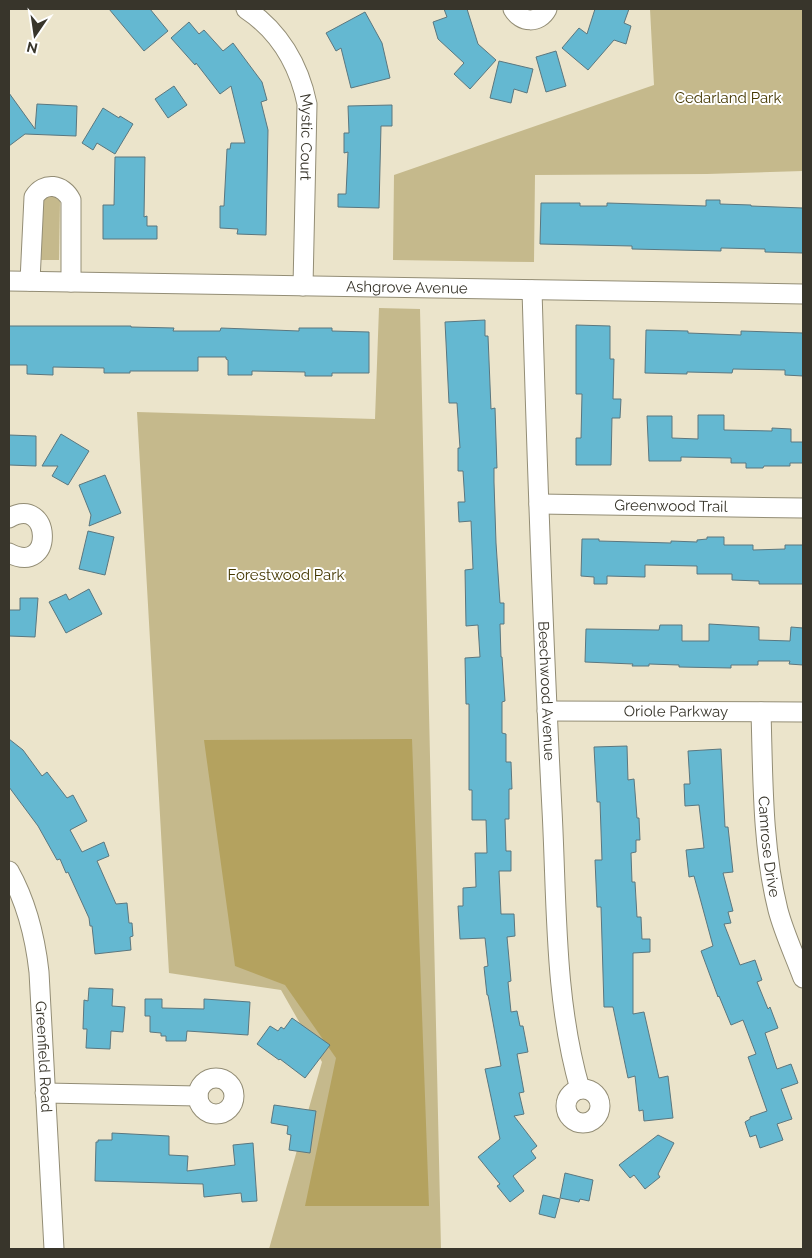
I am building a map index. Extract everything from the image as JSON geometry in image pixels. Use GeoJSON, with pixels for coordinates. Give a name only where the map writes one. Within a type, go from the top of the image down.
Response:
{"type":"FeatureCollection","features":[{"type":"Feature","properties":{"kind":"street","name":"Mystic Court"},"geometry":{"type":"LineString","coordinates":[[246,9],[272,30],[285,47],[302,83],[307,104],[303,286]]}},
{"type":"Feature","properties":{"kind":"street"},"geometry":{"type":"LineString","coordinates":[[513,9],[517,15],[528,20],[540,17],[547,9]]}},
{"type":"Feature","properties":{"kind":"street"},"geometry":{"type":"LineString","coordinates":[[30,281],[34,197],[41,189],[53,186],[64,190],[71,200],[71,282]]}},
{"type":"Feature","properties":{"kind":"street","name":"Ashgrove Avenue"},"geometry":{"type":"LineString","coordinates":[[9,281],[803,294]]}},
{"type":"Feature","properties":{"kind":"street","name":"Beechwood Avenue"},"geometry":{"type":"LineString","coordinates":[[532,290],[547,711],[562,1003],[570,1049],[580,1089]]}},
{"type":"Feature","properties":{"kind":"street","name":"Greenwood Trail"},"geometry":{"type":"LineString","coordinates":[[539,504],[803,508]]}},
{"type":"Feature","properties":{"kind":"street"},"geometry":{"type":"LineString","coordinates":[[9,518],[17,514],[32,516],[42,528],[43,535],[39,548],[28,556],[9,554]]}},
{"type":"Feature","properties":{"kind":"street","name":"Oriole Parkway"},"geometry":{"type":"LineString","coordinates":[[547,711],[803,712]]}},
{"type":"Feature","properties":{"kind":"street","name":"Camrose Drive"},"geometry":{"type":"LineString","coordinates":[[761,712],[763,781],[772,880],[778,911],[803,978]]}},
{"type":"Feature","properties":{"kind":"street","name":"Greenfield Road"},"geometry":{"type":"LineString","coordinates":[[9,871],[24,903],[37,947],[54,1249]]}},
{"type":"Feature","properties":{"kind":"street"},"geometry":{"type":"LineString","coordinates":[[45,1093],[198,1096]]}},
{"type":"Feature","properties":{"kind":"green space","name":"Cedarland Park"},"geometry":{"type":"Polygon","coordinates":[[[650,9],[803,9],[803,171],[707,174],[535,175],[534,262],[393,260],[394,175],[654,85],[650,9]]]}},
{"type":"Feature","properties":{"kind":"green space"},"geometry":{"type":"Polygon","coordinates":[[[51,194],[59,198],[60,201],[59,260],[41,260],[43,202],[51,194]]]}},
{"type":"Feature","properties":{"kind":"green space","name":"Forestwood Park"},"geometry":{"type":"Polygon","coordinates":[[[379,308],[420,309],[441,1249],[269,1249],[322,1062],[281,990],[169,973],[137,412],[375,419],[379,308]]]}},
{"type":"Feature","properties":{"kind":"shaded area"},"geometry":{"type":"Polygon","coordinates":[[[412,739],[429,1206],[305,1206],[336,1058],[285,985],[235,966],[204,740],[412,739]]]}},
{"type":"Feature","properties":{"kind":"building"},"geometry":{"type":"Polygon","coordinates":[[[109,9],[150,9],[168,31],[144,51],[109,9]]]}},
{"type":"Feature","properties":{"kind":"building"},"geometry":{"type":"Polygon","coordinates":[[[444,9],[467,9],[478,44],[496,60],[470,89],[454,74],[464,63],[438,39],[433,22],[447,17],[444,9]]]}},
{"type":"Feature","properties":{"kind":"building"},"geometry":{"type":"Polygon","coordinates":[[[595,9],[629,9],[624,23],[631,26],[626,44],[614,40],[588,70],[562,48],[579,28],[587,34],[595,9]]]}},
{"type":"Feature","properties":{"kind":"building"},"geometry":{"type":"Polygon","coordinates":[[[365,12],[382,43],[390,78],[351,88],[341,48],[336,51],[326,33],[365,12]]]}},
{"type":"Feature","properties":{"kind":"building"},"geometry":{"type":"Polygon","coordinates":[[[189,22],[199,34],[204,30],[223,51],[233,43],[262,82],[267,100],[261,102],[268,130],[266,235],[237,234],[238,229],[220,228],[220,206],[224,206],[227,149],[230,149],[231,143],[245,143],[231,86],[220,94],[196,63],[195,65],[171,38],[189,22]]]}},
{"type":"Feature","properties":{"kind":"building"},"geometry":{"type":"Polygon","coordinates":[[[556,51],[566,86],[546,92],[536,57],[556,51]]]}},
{"type":"Feature","properties":{"kind":"building"},"geometry":{"type":"Polygon","coordinates":[[[499,61],[533,69],[527,93],[514,89],[511,103],[490,98],[499,61]]]}},
{"type":"Feature","properties":{"kind":"building"},"geometry":{"type":"Polygon","coordinates":[[[174,86],[187,105],[168,118],[155,99],[174,86]]]}},
{"type":"Feature","properties":{"kind":"building"},"geometry":{"type":"Polygon","coordinates":[[[9,93],[35,129],[37,104],[77,106],[76,136],[25,134],[9,146],[9,93]]]}},
{"type":"Feature","properties":{"kind":"building"},"geometry":{"type":"Polygon","coordinates":[[[392,105],[392,126],[381,126],[379,208],[338,207],[338,194],[346,194],[348,152],[344,153],[344,133],[349,133],[348,106],[392,105]]]}},
{"type":"Feature","properties":{"kind":"building"},"geometry":{"type":"Polygon","coordinates":[[[103,108],[133,124],[115,154],[97,143],[93,150],[82,143],[103,108]]]}},
{"type":"Feature","properties":{"kind":"building"},"geometry":{"type":"Polygon","coordinates":[[[115,157],[145,157],[144,217],[147,216],[147,226],[157,226],[157,239],[103,239],[103,205],[114,205],[115,157]]]}},
{"type":"Feature","properties":{"kind":"building"},"geometry":{"type":"Polygon","coordinates":[[[706,200],[720,200],[720,204],[803,208],[803,253],[765,252],[765,249],[721,248],[721,251],[632,249],[632,246],[540,244],[541,203],[580,203],[580,206],[607,206],[607,203],[706,206],[706,200]]]}},
{"type":"Feature","properties":{"kind":"building"},"geometry":{"type":"Polygon","coordinates":[[[485,320],[485,336],[488,336],[491,409],[495,408],[497,468],[494,468],[496,543],[500,603],[504,603],[504,624],[500,624],[505,701],[502,702],[502,733],[506,734],[506,762],[511,762],[512,789],[509,789],[509,819],[505,819],[506,851],[511,851],[511,871],[499,871],[501,914],[514,914],[515,936],[507,937],[511,981],[508,982],[511,1012],[517,1011],[520,1026],[523,1026],[528,1052],[517,1054],[524,1092],[519,1093],[524,1114],[514,1116],[537,1146],[531,1151],[536,1158],[513,1176],[524,1191],[510,1202],[497,1186],[500,1184],[478,1157],[500,1139],[485,1069],[501,1066],[487,995],[484,967],[488,966],[485,938],[460,939],[458,906],[463,906],[463,888],[476,887],[475,853],[487,853],[486,820],[472,820],[472,790],[469,790],[469,704],[466,704],[465,658],[480,657],[478,625],[466,626],[465,570],[473,569],[471,521],[459,522],[458,502],[465,502],[463,471],[458,471],[458,448],[460,448],[457,403],[449,403],[445,322],[485,320]]]}},
{"type":"Feature","properties":{"kind":"building"},"geometry":{"type":"Polygon","coordinates":[[[576,325],[610,326],[610,359],[614,359],[613,399],[621,399],[620,418],[612,418],[611,465],[576,465],[576,438],[581,438],[582,394],[576,394],[576,325]]]}},
{"type":"Feature","properties":{"kind":"building"},"geometry":{"type":"Polygon","coordinates":[[[9,326],[131,326],[174,328],[173,331],[220,331],[221,328],[299,331],[299,328],[332,328],[332,331],[369,332],[369,373],[332,373],[332,376],[305,376],[305,372],[252,371],[252,375],[228,375],[228,360],[226,357],[198,357],[198,371],[104,373],[104,368],[53,367],[53,375],[27,374],[27,365],[9,365],[9,326]]]}},
{"type":"Feature","properties":{"kind":"building"},"geometry":{"type":"Polygon","coordinates":[[[646,330],[741,335],[741,331],[803,333],[803,376],[785,375],[785,370],[733,369],[732,373],[645,373],[646,330]]]}},
{"type":"Feature","properties":{"kind":"building"},"geometry":{"type":"Polygon","coordinates":[[[698,415],[724,415],[724,430],[772,431],[772,428],[791,429],[791,442],[803,442],[803,463],[790,463],[790,466],[746,468],[746,463],[731,463],[731,458],[681,457],[681,461],[649,461],[647,416],[672,416],[672,438],[698,439],[698,415]]]}},
{"type":"Feature","properties":{"kind":"building"},"geometry":{"type":"Polygon","coordinates":[[[61,434],[89,451],[68,485],[52,476],[58,466],[42,466],[61,434]]]}},
{"type":"Feature","properties":{"kind":"building"},"geometry":{"type":"Polygon","coordinates":[[[9,435],[36,436],[36,466],[9,465],[9,435]]]}},
{"type":"Feature","properties":{"kind":"building"},"geometry":{"type":"Polygon","coordinates":[[[105,475],[121,513],[89,526],[91,515],[79,485],[105,475]]]}},
{"type":"Feature","properties":{"kind":"building"},"geometry":{"type":"Polygon","coordinates":[[[88,531],[114,537],[105,575],[79,569],[88,531]]]}},
{"type":"Feature","properties":{"kind":"building"},"geometry":{"type":"Polygon","coordinates":[[[707,537],[724,537],[724,545],[753,545],[753,550],[785,549],[785,545],[803,545],[803,584],[759,584],[759,581],[732,580],[732,574],[697,574],[697,566],[645,565],[645,577],[607,576],[607,584],[594,584],[594,577],[581,576],[582,539],[671,543],[671,541],[697,542],[697,540],[707,539],[707,537]]]}},
{"type":"Feature","properties":{"kind":"building"},"geometry":{"type":"Polygon","coordinates":[[[89,589],[102,614],[66,633],[49,602],[66,594],[69,600],[89,589]]]}},
{"type":"Feature","properties":{"kind":"building"},"geometry":{"type":"Polygon","coordinates":[[[20,598],[38,598],[35,637],[9,636],[9,610],[20,610],[20,598]]]}},
{"type":"Feature","properties":{"kind":"building"},"geometry":{"type":"Polygon","coordinates":[[[709,624],[759,627],[759,640],[790,641],[791,627],[803,628],[803,665],[789,664],[790,661],[758,661],[758,665],[731,665],[731,668],[679,667],[679,665],[649,664],[649,666],[632,666],[633,664],[585,662],[586,629],[659,630],[660,625],[682,625],[682,641],[709,641],[709,624]]]}},
{"type":"Feature","properties":{"kind":"building"},"geometry":{"type":"Polygon","coordinates":[[[9,739],[23,750],[42,776],[47,772],[67,798],[73,795],[87,821],[70,830],[82,852],[104,842],[109,856],[97,861],[116,904],[127,903],[129,923],[132,923],[131,950],[95,954],[92,926],[90,926],[89,918],[68,872],[66,873],[60,859],[57,860],[38,826],[9,787],[9,739]]]}},
{"type":"Feature","properties":{"kind":"building"},"geometry":{"type":"Polygon","coordinates":[[[627,746],[628,780],[634,779],[640,840],[636,840],[636,852],[631,853],[632,882],[635,882],[637,917],[641,917],[642,939],[650,939],[650,952],[633,953],[633,1014],[644,1012],[659,1078],[668,1076],[673,1118],[644,1121],[643,1110],[639,1111],[635,1076],[628,1078],[613,1007],[604,1007],[601,907],[597,907],[595,860],[602,860],[600,802],[597,802],[594,747],[627,746]]]}},
{"type":"Feature","properties":{"kind":"building"},"geometry":{"type":"Polygon","coordinates":[[[721,749],[725,827],[728,827],[733,872],[723,873],[733,911],[728,912],[731,923],[724,924],[740,965],[755,960],[762,980],[757,982],[778,1028],[765,1033],[777,1069],[791,1064],[798,1083],[781,1089],[792,1119],[777,1124],[783,1140],[760,1148],[756,1135],[750,1137],[745,1122],[750,1117],[767,1111],[748,1057],[756,1054],[743,1020],[731,1025],[718,997],[701,951],[713,946],[694,876],[689,877],[686,850],[704,848],[699,805],[685,806],[684,784],[690,784],[688,751],[721,749]]]}},
{"type":"Feature","properties":{"kind":"building"},"geometry":{"type":"Polygon","coordinates":[[[89,988],[113,989],[112,1006],[125,1007],[123,1032],[111,1031],[110,1049],[86,1048],[87,1029],[83,1029],[84,1000],[88,1001],[89,988]]]}},
{"type":"Feature","properties":{"kind":"building"},"geometry":{"type":"Polygon","coordinates":[[[145,999],[162,999],[162,1008],[204,1009],[204,999],[250,1002],[248,1035],[187,1031],[186,1041],[166,1041],[166,1036],[161,1036],[161,1033],[150,1032],[150,1016],[145,1016],[145,999]]]}},
{"type":"Feature","properties":{"kind":"building"},"geometry":{"type":"Polygon","coordinates":[[[292,1018],[330,1045],[305,1078],[257,1044],[270,1026],[278,1031],[281,1027],[284,1029],[292,1018]]]}},
{"type":"Feature","properties":{"kind":"building"},"geometry":{"type":"Polygon","coordinates":[[[274,1105],[316,1111],[310,1153],[289,1150],[291,1135],[287,1134],[288,1126],[271,1123],[274,1105]]]}},
{"type":"Feature","properties":{"kind":"building"},"geometry":{"type":"Polygon","coordinates":[[[112,1133],[169,1136],[169,1155],[188,1156],[187,1171],[235,1165],[233,1145],[253,1143],[257,1201],[242,1202],[241,1193],[204,1197],[203,1184],[95,1181],[96,1142],[98,1140],[112,1140],[112,1133]]]}},
{"type":"Feature","properties":{"kind":"building"},"geometry":{"type":"Polygon","coordinates":[[[658,1135],[674,1143],[658,1174],[660,1177],[645,1189],[634,1175],[630,1178],[619,1165],[658,1135]]]}},
{"type":"Feature","properties":{"kind":"building"},"geometry":{"type":"Polygon","coordinates":[[[565,1173],[593,1180],[589,1201],[580,1199],[579,1202],[560,1198],[565,1173]]]}},
{"type":"Feature","properties":{"kind":"building"},"geometry":{"type":"Polygon","coordinates":[[[543,1195],[560,1199],[555,1218],[539,1214],[543,1195]]]}}]}
